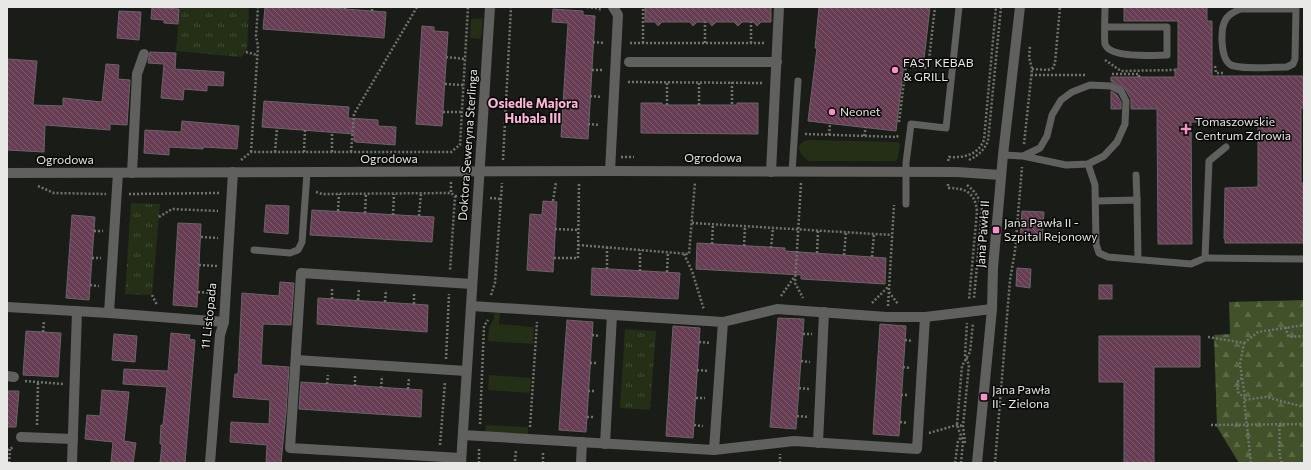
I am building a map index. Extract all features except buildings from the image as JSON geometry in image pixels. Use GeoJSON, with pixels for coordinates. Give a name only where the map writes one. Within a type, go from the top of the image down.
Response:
{"type":"FeatureCollection","features":[{"type":"Feature","properties":{"kind":"street","name":"Doktora Seweryna Sterlinga"},"geometry":{"type":"LineString","coordinates":[[472,284],[301,273],[290,448],[440,457],[461,460],[490,7]]}},
{"type":"Feature","properties":{"kind":"street"},"geometry":{"type":"LineString","coordinates":[[610,171],[618,15],[613,7]]}},
{"type":"Feature","properties":{"kind":"street"},"geometry":{"type":"LineString","coordinates":[[771,172],[779,7]]}},
{"type":"Feature","properties":{"kind":"street","name":"Jana Pawła II"},"geometry":{"type":"LineString","coordinates":[[977,463],[992,309],[993,268],[1001,175],[1020,7]]}},
{"type":"Feature","properties":{"kind":"street"},"geometry":{"type":"LineString","coordinates":[[132,173],[137,74],[144,54]]}},
{"type":"Feature","properties":{"kind":"street"},"geometry":{"type":"LineString","coordinates":[[629,62],[776,62]]}},
{"type":"Feature","properties":{"kind":"street","name":"Ogrodowa"},"geometry":{"type":"LineString","coordinates":[[7,173],[132,173],[235,168],[307,173],[610,171],[771,172],[793,177],[906,172],[952,172],[1001,175]]}},
{"type":"Feature","properties":{"kind":"street","name":"11 Listopada"},"geometry":{"type":"LineString","coordinates":[[210,463],[220,335],[224,322],[235,168]]}},
{"type":"Feature","properties":{"kind":"street"},"geometry":{"type":"LineString","coordinates":[[109,313],[118,173]]}},
{"type":"Feature","properties":{"kind":"street"},"geometry":{"type":"LineString","coordinates":[[471,306],[723,322],[777,309],[907,317],[925,317],[992,309]]}},
{"type":"Feature","properties":{"kind":"street"},"geometry":{"type":"LineString","coordinates":[[7,307],[224,322]]}},
{"type":"Feature","properties":{"kind":"street"},"geometry":{"type":"LineString","coordinates":[[72,463],[77,311]]}},
{"type":"Feature","properties":{"kind":"street"},"geometry":{"type":"LineString","coordinates":[[818,443],[824,312]]}},
{"type":"Feature","properties":{"kind":"street"},"geometry":{"type":"LineString","coordinates":[[605,444],[612,315]]}},
{"type":"Feature","properties":{"kind":"street"},"geometry":{"type":"LineString","coordinates":[[463,435],[714,450],[794,441],[917,450],[925,317]]}},
{"type":"Feature","properties":{"kind":"street"},"geometry":{"type":"LineString","coordinates":[[714,450],[723,322]]}},
{"type":"Feature","properties":{"kind":"street"},"geometry":{"type":"LineString","coordinates":[[296,360],[466,372]]}},
{"type":"Feature","properties":{"kind":"street"},"geometry":{"type":"LineString","coordinates":[[20,437],[73,439]]}},
{"type":"Feature","properties":{"kind":"street"},"geometry":{"type":"LineString","coordinates":[[581,463],[582,442]]}},
{"type":"Feature","properties":{"kind":"lane"},"geometry":{"type":"LineString","coordinates":[[906,204],[906,172],[911,124],[946,128],[959,7]]}},
{"type":"Feature","properties":{"kind":"lane"},"geometry":{"type":"LineString","coordinates":[[1105,7],[1105,45],[1110,50],[1118,54],[1167,55],[1167,27],[1106,27]]}},
{"type":"Feature","properties":{"kind":"lane"},"geometry":{"type":"LineString","coordinates":[[1296,8],[1295,59],[1292,64],[1287,67],[1238,67],[1230,64],[1224,58],[1223,26],[1226,18],[1233,12],[1241,9],[1296,8]]}},
{"type":"Feature","properties":{"kind":"lane"},"geometry":{"type":"LineString","coordinates":[[793,177],[794,133],[798,81]]}},
{"type":"Feature","properties":{"kind":"lane"},"geometry":{"type":"LineString","coordinates":[[1003,155],[1023,156],[1066,165],[1088,164],[1104,156],[1117,142],[1125,124],[1126,101],[1121,91],[1111,86],[1090,85],[1072,92],[1061,100],[1052,116],[1047,136],[1040,148],[1023,156]]}},
{"type":"Feature","properties":{"kind":"lane"},"geometry":{"type":"LineString","coordinates":[[1205,258],[1209,162],[1226,147]]}},
{"type":"Feature","properties":{"kind":"lane"},"geometry":{"type":"LineString","coordinates":[[1088,164],[1095,185],[1096,244],[1100,253],[1108,257],[1191,264],[1205,258],[1304,259]]}},
{"type":"Feature","properties":{"kind":"lane"},"geometry":{"type":"LineString","coordinates":[[254,250],[290,253],[298,250],[302,242],[307,173]]}},
{"type":"Feature","properties":{"kind":"lane"},"geometry":{"type":"LineString","coordinates":[[1136,175],[1138,259]]}},
{"type":"Feature","properties":{"kind":"lane"},"geometry":{"type":"LineString","coordinates":[[1096,201],[1137,200]]}},
{"type":"Feature","properties":{"kind":"path"},"geometry":{"type":"LineString","coordinates":[[235,168],[251,152],[258,46],[256,36],[258,7]]}},
{"type":"Feature","properties":{"kind":"path"},"geometry":{"type":"LineString","coordinates":[[351,152],[354,114],[417,7]]}},
{"type":"Feature","properties":{"kind":"path"},"geometry":{"type":"LineString","coordinates":[[251,152],[451,152],[460,145],[468,7]]}},
{"type":"Feature","properties":{"kind":"path"},"geometry":{"type":"LineString","coordinates":[[479,463],[484,326],[489,317],[490,296],[495,283],[511,7]]}},
{"type":"Feature","properties":{"kind":"path"},"geometry":{"type":"LineString","coordinates":[[587,7],[603,10]]}},
{"type":"Feature","properties":{"kind":"path"},"geometry":{"type":"LineString","coordinates":[[643,7],[643,43]]}},
{"type":"Feature","properties":{"kind":"path"},"geometry":{"type":"LineString","coordinates":[[899,123],[907,64],[928,68],[935,7]]}},
{"type":"Feature","properties":{"kind":"path"},"geometry":{"type":"LineString","coordinates":[[964,463],[966,449],[963,426],[969,365],[965,354],[974,294],[982,210],[980,201],[974,190],[966,185],[956,183],[949,158],[968,156],[976,152],[984,140],[996,7]]}},
{"type":"Feature","properties":{"kind":"path"},"geometry":{"type":"LineString","coordinates":[[968,161],[978,156],[988,141],[1001,7]]}},
{"type":"Feature","properties":{"kind":"path"},"geometry":{"type":"LineString","coordinates":[[1032,69],[1048,70],[1053,68],[1055,63],[1060,7]]}},
{"type":"Feature","properties":{"kind":"path"},"geometry":{"type":"LineString","coordinates":[[705,43],[706,22]]}},
{"type":"Feature","properties":{"kind":"path"},"geometry":{"type":"LineString","coordinates":[[751,22],[751,42]]}},
{"type":"Feature","properties":{"kind":"path"},"geometry":{"type":"LineString","coordinates":[[593,42],[609,43]]}},
{"type":"Feature","properties":{"kind":"path"},"geometry":{"type":"LineString","coordinates":[[630,43],[778,42]]}},
{"type":"Feature","properties":{"kind":"path"},"geometry":{"type":"LineString","coordinates":[[995,463],[1010,280],[1015,251],[1032,75],[1029,57],[1030,43]]}},
{"type":"Feature","properties":{"kind":"path"},"geometry":{"type":"LineString","coordinates":[[246,52],[257,55]]}},
{"type":"Feature","properties":{"kind":"path"},"geometry":{"type":"LineString","coordinates":[[446,57],[465,58]]}},
{"type":"Feature","properties":{"kind":"path"},"geometry":{"type":"LineString","coordinates":[[592,70],[607,71]]}},
{"type":"Feature","properties":{"kind":"path"},"geometry":{"type":"LineString","coordinates":[[1032,75],[1088,74]]}},
{"type":"Feature","properties":{"kind":"path"},"geometry":{"type":"LineString","coordinates":[[1110,74],[1139,74],[1139,77]]}},
{"type":"Feature","properties":{"kind":"path"},"geometry":{"type":"LineString","coordinates":[[628,82],[766,83],[766,90]]}},
{"type":"Feature","properties":{"kind":"path"},"geometry":{"type":"LineString","coordinates":[[667,82],[667,105]]}},
{"type":"Feature","properties":{"kind":"path"},"geometry":{"type":"LineString","coordinates":[[732,82],[732,105]]}},
{"type":"Feature","properties":{"kind":"path"},"geometry":{"type":"LineString","coordinates":[[699,83],[699,105]]}},
{"type":"Feature","properties":{"kind":"path"},"geometry":{"type":"LineString","coordinates":[[444,84],[463,85]]}},
{"type":"Feature","properties":{"kind":"path"},"geometry":{"type":"LineString","coordinates":[[590,96],[606,98]]}},
{"type":"Feature","properties":{"kind":"path"},"geometry":{"type":"LineString","coordinates":[[443,112],[462,112]]}},
{"type":"Feature","properties":{"kind":"path"},"geometry":{"type":"LineString","coordinates":[[588,124],[604,125]]}},
{"type":"Feature","properties":{"kind":"path"},"geometry":{"type":"LineString","coordinates":[[829,135],[830,124]]}},
{"type":"Feature","properties":{"kind":"path"},"geometry":{"type":"LineString","coordinates":[[864,136],[866,127]]}},
{"type":"Feature","properties":{"kind":"path"},"geometry":{"type":"LineString","coordinates":[[275,152],[277,128]]}},
{"type":"Feature","properties":{"kind":"path"},"geometry":{"type":"LineString","coordinates":[[304,152],[305,130]]}},
{"type":"Feature","properties":{"kind":"path"},"geometry":{"type":"LineString","coordinates":[[794,133],[897,137],[898,130]]}},
{"type":"Feature","properties":{"kind":"path"},"geometry":{"type":"LineString","coordinates":[[332,132],[332,152]]}},
{"type":"Feature","properties":{"kind":"path"},"geometry":{"type":"LineString","coordinates":[[503,161],[510,162]]}},
{"type":"Feature","properties":{"kind":"path"},"geometry":{"type":"LineString","coordinates":[[952,172],[948,188],[964,189],[976,202],[977,211],[970,352],[962,366],[957,425],[963,441],[960,463]]}},
{"type":"Feature","properties":{"kind":"path"},"geometry":{"type":"LineString","coordinates":[[793,177],[801,182],[808,182]]}},
{"type":"Feature","properties":{"kind":"path"},"geometry":{"type":"LineString","coordinates":[[553,201],[556,181],[563,182]]}},
{"type":"Feature","properties":{"kind":"path"},"geometry":{"type":"LineString","coordinates":[[554,258],[578,258],[579,182]]}},
{"type":"Feature","properties":{"kind":"path"},"geometry":{"type":"LineString","coordinates":[[688,182],[702,182]]}},
{"type":"Feature","properties":{"kind":"path"},"geometry":{"type":"LineString","coordinates":[[578,245],[689,254],[695,182]]}},
{"type":"Feature","properties":{"kind":"path"},"geometry":{"type":"LineString","coordinates":[[801,182],[795,283],[804,300]]}},
{"type":"Feature","properties":{"kind":"path"},"geometry":{"type":"LineString","coordinates":[[306,187],[322,194],[451,193],[455,196],[440,457]]}},
{"type":"Feature","properties":{"kind":"path"},"geometry":{"type":"LineString","coordinates":[[419,216],[421,193]]}},
{"type":"Feature","properties":{"kind":"path"},"geometry":{"type":"LineString","coordinates":[[338,211],[339,194]]}},
{"type":"Feature","properties":{"kind":"path"},"geometry":{"type":"LineString","coordinates":[[365,213],[366,194]]}},
{"type":"Feature","properties":{"kind":"path"},"geometry":{"type":"LineString","coordinates":[[393,215],[394,194]]}},
{"type":"Feature","properties":{"kind":"path"},"geometry":{"type":"LineString","coordinates":[[888,311],[894,198]]}},
{"type":"Feature","properties":{"kind":"path"},"geometry":{"type":"LineString","coordinates":[[159,217],[172,209],[222,212]]}},
{"type":"Feature","properties":{"kind":"path"},"geometry":{"type":"LineString","coordinates":[[692,223],[892,235]]}},
{"type":"Feature","properties":{"kind":"path"},"geometry":{"type":"LineString","coordinates":[[712,244],[713,224]]}},
{"type":"Feature","properties":{"kind":"path"},"geometry":{"type":"LineString","coordinates":[[744,246],[745,226]]}},
{"type":"Feature","properties":{"kind":"path"},"geometry":{"type":"LineString","coordinates":[[771,248],[773,228]]}},
{"type":"Feature","properties":{"kind":"path"},"geometry":{"type":"LineString","coordinates":[[94,230],[106,232]]}},
{"type":"Feature","properties":{"kind":"path"},"geometry":{"type":"LineString","coordinates":[[555,230],[579,230]]}},
{"type":"Feature","properties":{"kind":"path"},"geometry":{"type":"LineString","coordinates":[[817,254],[818,231]]}},
{"type":"Feature","properties":{"kind":"path"},"geometry":{"type":"LineString","coordinates":[[844,255],[846,232]]}},
{"type":"Feature","properties":{"kind":"path"},"geometry":{"type":"LineString","coordinates":[[872,257],[874,234]]}},
{"type":"Feature","properties":{"kind":"path"},"geometry":{"type":"LineString","coordinates":[[201,237],[221,239]]}},
{"type":"Feature","properties":{"kind":"path"},"geometry":{"type":"LineString","coordinates":[[607,247],[607,269]]}},
{"type":"Feature","properties":{"kind":"path"},"geometry":{"type":"LineString","coordinates":[[640,250],[640,271]]}},
{"type":"Feature","properties":{"kind":"path"},"geometry":{"type":"LineString","coordinates":[[667,272],[668,252]]}},
{"type":"Feature","properties":{"kind":"path"},"geometry":{"type":"LineString","coordinates":[[684,254],[692,271],[706,315],[706,321]]}},
{"type":"Feature","properties":{"kind":"path"},"geometry":{"type":"LineString","coordinates":[[199,265],[220,266]]}},
{"type":"Feature","properties":{"kind":"path"},"geometry":{"type":"LineString","coordinates":[[772,310],[795,275]]}},
{"type":"Feature","properties":{"kind":"path"},"geometry":{"type":"LineString","coordinates":[[332,283],[332,299]]}},
{"type":"Feature","properties":{"kind":"path"},"geometry":{"type":"LineString","coordinates":[[90,285],[103,286]]}},
{"type":"Feature","properties":{"kind":"path"},"geometry":{"type":"LineString","coordinates":[[358,300],[359,285]]}},
{"type":"Feature","properties":{"kind":"path"},"geometry":{"type":"LineString","coordinates":[[870,305],[890,285]]}},
{"type":"Feature","properties":{"kind":"path"},"geometry":{"type":"LineString","coordinates":[[385,302],[386,286]]}},
{"type":"Feature","properties":{"kind":"path"},"geometry":{"type":"LineString","coordinates":[[414,289],[414,304]]}},
{"type":"Feature","properties":{"kind":"path"},"geometry":{"type":"LineString","coordinates":[[198,292],[218,294]]}},
{"type":"Feature","properties":{"kind":"path"},"geometry":{"type":"LineString","coordinates":[[889,292],[907,317]]}},
{"type":"Feature","properties":{"kind":"path"},"geometry":{"type":"LineString","coordinates":[[530,439],[537,311]]}},
{"type":"Feature","properties":{"kind":"path"},"geometry":{"type":"LineString","coordinates":[[43,332],[44,317]]}},
{"type":"Feature","properties":{"kind":"path"},"geometry":{"type":"LineString","coordinates":[[1251,463],[1240,364],[1244,343],[1258,332],[1304,325]]}},
{"type":"Feature","properties":{"kind":"path"},"geometry":{"type":"LineString","coordinates":[[1286,327],[1289,337],[1304,336]]}},
{"type":"Feature","properties":{"kind":"path"},"geometry":{"type":"LineString","coordinates":[[1208,337],[1244,343]]}},
{"type":"Feature","properties":{"kind":"path"},"geometry":{"type":"LineString","coordinates":[[699,342],[714,343]]}},
{"type":"Feature","properties":{"kind":"path"},"geometry":{"type":"LineString","coordinates":[[327,384],[328,370]]}},
{"type":"Feature","properties":{"kind":"path"},"geometry":{"type":"LineString","coordinates":[[697,370],[713,371]]}},
{"type":"Feature","properties":{"kind":"path"},"geometry":{"type":"LineString","coordinates":[[354,386],[356,372]]}},
{"type":"Feature","properties":{"kind":"path"},"geometry":{"type":"LineString","coordinates":[[381,388],[382,374]]}},
{"type":"Feature","properties":{"kind":"path"},"geometry":{"type":"LineString","coordinates":[[408,389],[409,376]]}},
{"type":"Feature","properties":{"kind":"path"},"geometry":{"type":"LineString","coordinates":[[63,377],[63,391]]}},
{"type":"Feature","properties":{"kind":"path"},"geometry":{"type":"LineString","coordinates":[[14,378],[63,384]]}},
{"type":"Feature","properties":{"kind":"path"},"geometry":{"type":"LineString","coordinates":[[1242,378],[1237,382],[1238,392],[1244,398],[1266,397],[1304,407]]}},
{"type":"Feature","properties":{"kind":"path"},"geometry":{"type":"LineString","coordinates":[[37,432],[38,382]]}},
{"type":"Feature","properties":{"kind":"path"},"geometry":{"type":"LineString","coordinates":[[799,388],[813,389]]}},
{"type":"Feature","properties":{"kind":"path"},"geometry":{"type":"LineString","coordinates":[[696,398],[711,398]]}},
{"type":"Feature","properties":{"kind":"path"},"geometry":{"type":"LineString","coordinates":[[797,416],[812,417]]}},
{"type":"Feature","properties":{"kind":"path"},"geometry":{"type":"LineString","coordinates":[[1211,425],[1304,424]]}},
{"type":"Feature","properties":{"kind":"path"},"geometry":{"type":"LineString","coordinates":[[1278,425],[1280,433],[1279,454],[1282,463]]}},
{"type":"Feature","properties":{"kind":"path"},"geometry":{"type":"LineString","coordinates":[[956,463],[958,441],[965,434]]}},
{"type":"Feature","properties":{"kind":"path"},"geometry":{"type":"LineString","coordinates":[[515,461],[516,445]]}},
{"type":"Feature","properties":{"kind":"path"},"geometry":{"type":"LineString","coordinates":[[543,463],[544,446]]}},
{"type":"Feature","properties":{"kind":"path"},"geometry":{"type":"LineString","coordinates":[[9,463],[10,449]]}},
{"type":"Feature","properties":{"kind":"green space"},"geometry":{"type":"Polygon","coordinates":[[[180,7],[249,7],[247,51],[241,57],[176,51],[180,7]]]}},
{"type":"Feature","properties":{"kind":"green space"},"geometry":{"type":"Polygon","coordinates":[[[483,18],[481,39],[470,38],[471,19],[483,18]]]}},
{"type":"Feature","properties":{"kind":"green space"},"geometry":{"type":"Polygon","coordinates":[[[804,141],[898,142],[900,145],[896,161],[808,161],[801,154],[798,147],[804,141]]]}},
{"type":"Feature","properties":{"kind":"green space"},"geometry":{"type":"Polygon","coordinates":[[[131,203],[160,204],[152,295],[125,294],[131,203]]]}},
{"type":"Feature","properties":{"kind":"green space"},"geometry":{"type":"Polygon","coordinates":[[[1304,300],[1304,463],[1239,463],[1217,427],[1214,335],[1230,334],[1229,302],[1304,300]]]}},
{"type":"Feature","properties":{"kind":"green space"},"geometry":{"type":"Polygon","coordinates":[[[494,313],[500,313],[499,324],[534,327],[533,344],[488,341],[489,327],[494,319],[494,313]]]}},
{"type":"Feature","properties":{"kind":"green space"},"geometry":{"type":"Polygon","coordinates":[[[625,329],[656,331],[650,410],[620,408],[625,329]]]}},
{"type":"Feature","properties":{"kind":"green space"},"geometry":{"type":"Polygon","coordinates":[[[489,375],[531,378],[530,393],[488,390],[489,375]]]}},
{"type":"Feature","properties":{"kind":"green space"},"geometry":{"type":"Polygon","coordinates":[[[486,425],[528,427],[528,434],[485,432],[486,425]]]}},
{"type":"Feature","properties":{"kind":"place","name":"FAST KEBAB & GRILL"},"geometry":{"type":"Point","coordinates":[895,70]}},
{"type":"Feature","properties":{"kind":"place","name":"Neonet"},"geometry":{"type":"Point","coordinates":[832,112]}},
{"type":"Feature","properties":{"kind":"place","name":"Tomaszowskie Centrum Zdrowia"},"geometry":{"type":"Point","coordinates":[1186,129]}},
{"type":"Feature","properties":{"kind":"place","name":"Jana Pawła II - Szpital Rejonowy"},"geometry":{"type":"Point","coordinates":[996,230]}},
{"type":"Feature","properties":{"kind":"place","name":"Jana Pawła II - Zielona"},"geometry":{"type":"Point","coordinates":[984,397]}},
{"type":"Feature","properties":{"kind":"district","name":"Osiedle Majora Hubala III"},"geometry":{"type":"Point","coordinates":[533,110]}}]}
